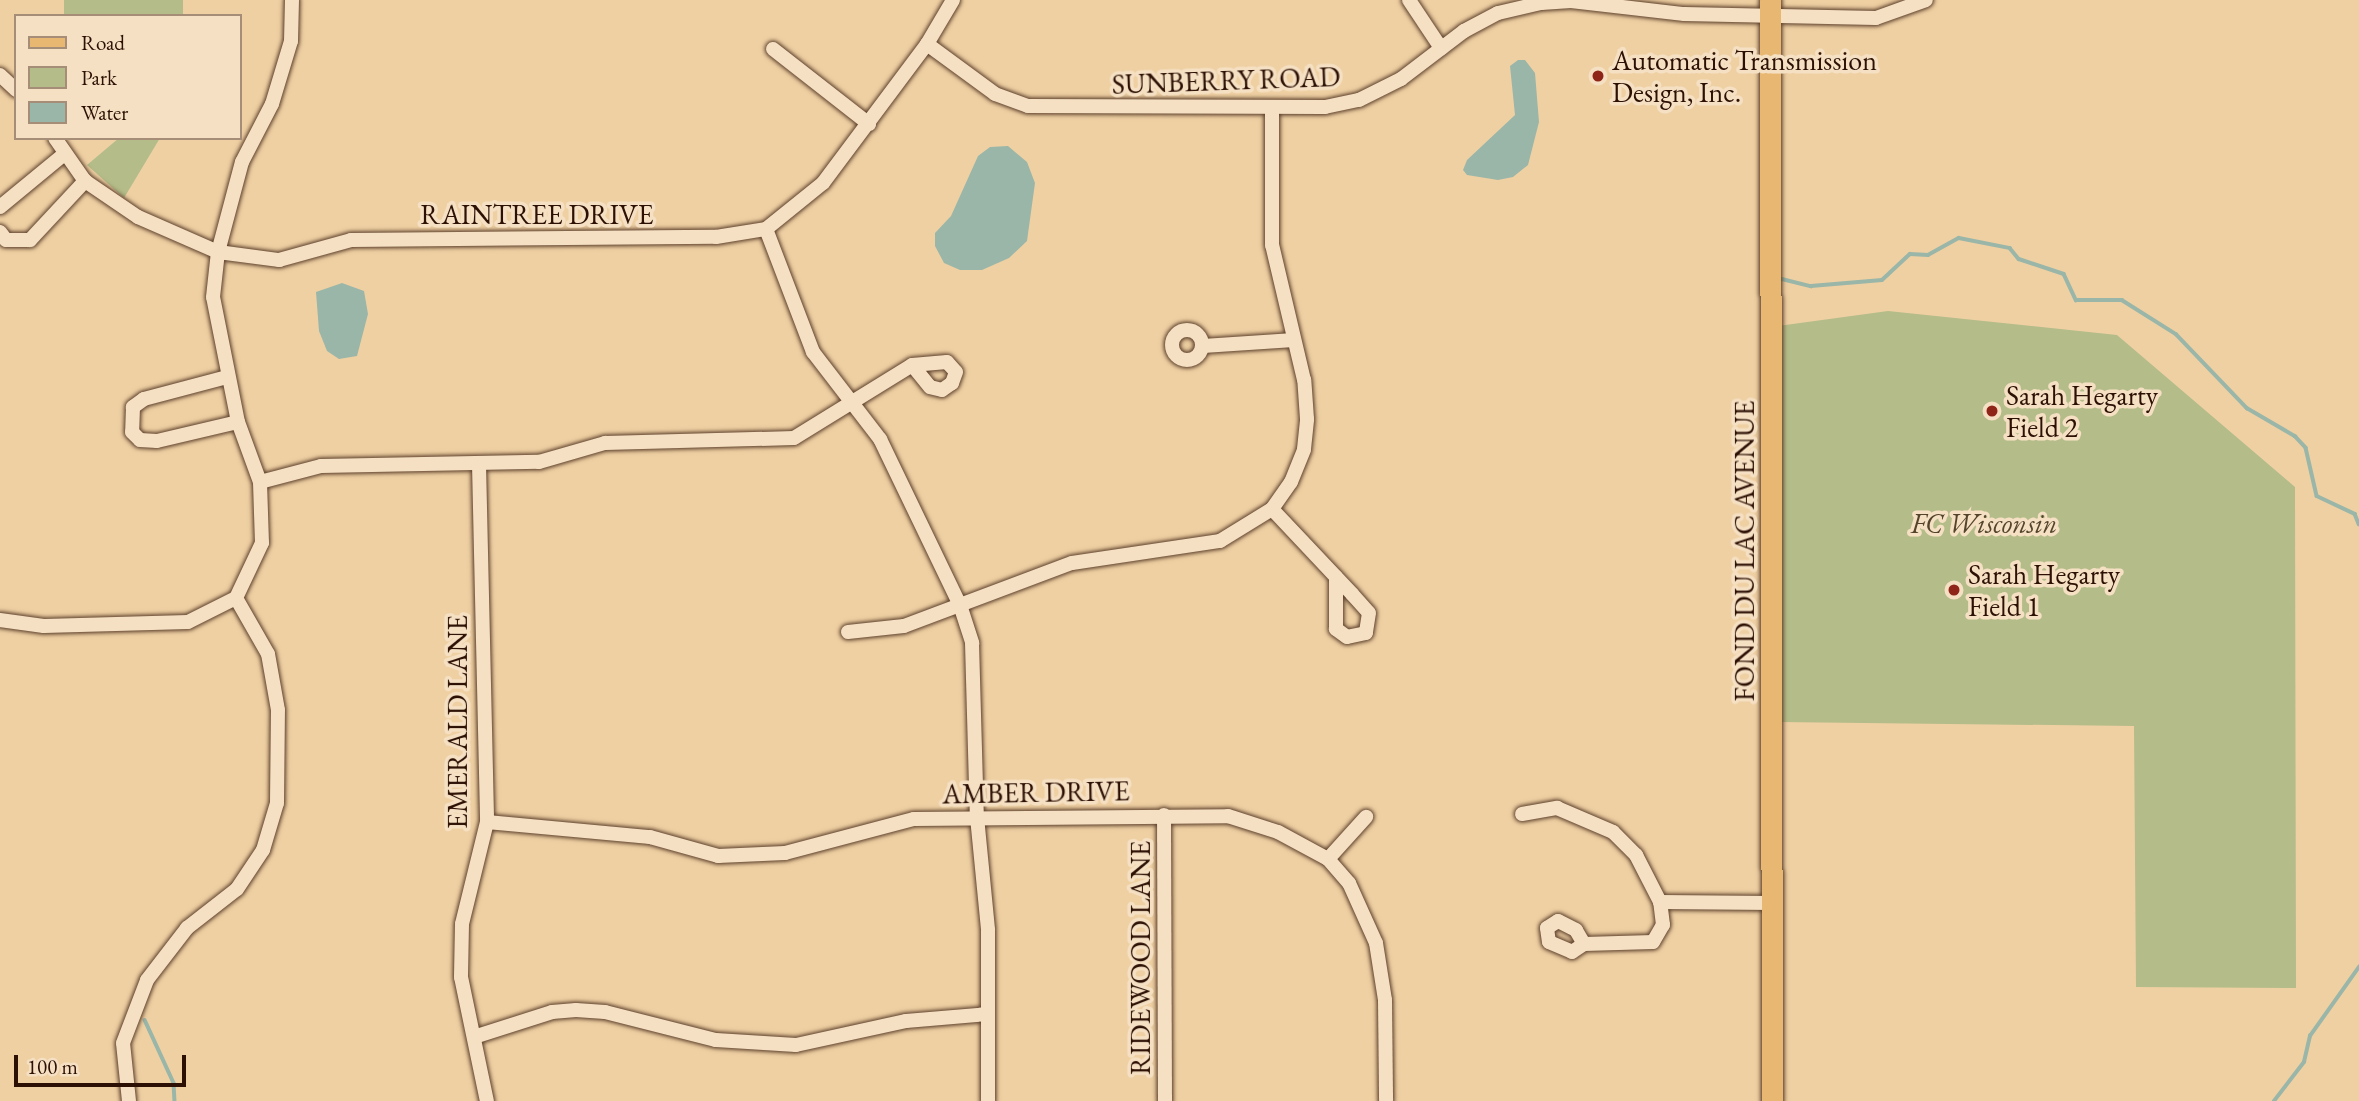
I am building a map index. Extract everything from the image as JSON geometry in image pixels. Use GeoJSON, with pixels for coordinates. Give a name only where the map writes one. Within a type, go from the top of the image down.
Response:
{"type":"FeatureCollection","features":[{"type":"Feature","properties":{"kind":"main road","name":"FOND DU LAC AVENUE"},"geometry":{"type":"LineString","coordinates":[[1770,9],[1772,1101]]}},
{"type":"Feature","properties":{"kind":"street"},"geometry":{"type":"LineString","coordinates":[[0,620],[44,626],[188,622],[236,598],[262,543],[260,482],[238,422],[213,297],[218,252],[242,162],[272,104],[291,41],[292,0]]}},
{"type":"Feature","properties":{"kind":"street"},"geometry":{"type":"LineString","coordinates":[[953,0],[927,44],[822,183],[766,229],[813,352],[880,439],[908,491],[960,605],[972,643],[977,817],[988,930],[988,1101]]}},
{"type":"Feature","properties":{"kind":"street"},"geometry":{"type":"LineString","coordinates":[[1409,0],[1441,48]]}},
{"type":"Feature","properties":{"kind":"street","name":"SUNBERRY ROAD"},"geometry":{"type":"LineString","coordinates":[[927,44],[995,94],[1028,106],[1325,107],[1359,100],[1401,79],[1441,48],[1498,13],[1541,3],[1770,9],[1876,18],[1899,13],[1926,0]]}},
{"type":"Feature","properties":{"kind":"street"},"geometry":{"type":"LineString","coordinates":[[774,49],[869,124]]}},
{"type":"Feature","properties":{"kind":"street"},"geometry":{"type":"LineString","coordinates":[[0,75],[14,88]]}},
{"type":"Feature","properties":{"kind":"street"},"geometry":{"type":"LineString","coordinates":[[848,632],[904,626],[1072,563],[1220,541],[1272,509],[1291,482],[1304,449],[1305,393],[1272,245],[1272,108]]}},
{"type":"Feature","properties":{"kind":"street","name":"RAINTREE DRIVE"},"geometry":{"type":"LineString","coordinates":[[56,140],[63,155],[85,181],[138,217],[218,252],[279,260],[351,240],[716,237],[766,229]]}},
{"type":"Feature","properties":{"kind":"street"},"geometry":{"type":"LineString","coordinates":[[0,207],[63,155]]}},
{"type":"Feature","properties":{"kind":"street"},"geometry":{"type":"LineString","coordinates":[[0,232],[6,240],[30,240],[85,181]]}},
{"type":"Feature","properties":{"kind":"street"},"geometry":{"type":"LineString","coordinates":[[1203,346],[1294,340]]}},
{"type":"Feature","properties":{"kind":"street"},"geometry":{"type":"LineString","coordinates":[[260,482],[321,467],[539,462],[605,443],[794,438],[912,365]]}},
{"type":"Feature","properties":{"kind":"street"},"geometry":{"type":"LineString","coordinates":[[228,377],[144,399],[133,407],[132,432],[140,440],[157,442],[238,422]]}},
{"type":"Feature","properties":{"kind":"street","name":"EMERALD LANE"},"geometry":{"type":"LineString","coordinates":[[479,464],[487,822],[462,923],[461,977],[477,1036],[487,1101]]}},
{"type":"Feature","properties":{"kind":"street"},"geometry":{"type":"LineString","coordinates":[[1272,509],[1336,577]]}},
{"type":"Feature","properties":{"kind":"street"},"geometry":{"type":"LineString","coordinates":[[129,1101],[123,1043],[147,980],[187,928],[237,889],[264,850],[276,803],[278,710],[268,654],[236,598]]}},
{"type":"Feature","properties":{"kind":"street"},"geometry":{"type":"LineString","coordinates":[[1522,814],[1557,808],[1613,832],[1636,855],[1660,902],[1663,925],[1653,942],[1584,944]]}},
{"type":"Feature","properties":{"kind":"street","name":"RIDEWOOD LANE"},"geometry":{"type":"LineString","coordinates":[[1164,815],[1165,1101]]}},
{"type":"Feature","properties":{"kind":"street","name":"AMBER DRIVE"},"geometry":{"type":"LineString","coordinates":[[487,822],[650,836],[719,856],[785,853],[914,819],[1228,816],[1278,832],[1328,859],[1349,883],[1376,943],[1385,1000],[1386,1101]]}},
{"type":"Feature","properties":{"kind":"street"},"geometry":{"type":"LineString","coordinates":[[1328,859],[1366,817]]}},
{"type":"Feature","properties":{"kind":"street"},"geometry":{"type":"LineString","coordinates":[[1660,902],[1772,903]]}},
{"type":"Feature","properties":{"kind":"street"},"geometry":{"type":"LineString","coordinates":[[477,1036],[552,1012],[576,1010],[626,1017],[716,1040],[796,1045],[906,1021],[988,1014]]}},
{"type":"Feature","properties":{"kind":"green space"},"geometry":{"type":"Polygon","coordinates":[[[64,0],[183,0],[183,14],[64,14],[64,0]]]}},
{"type":"Feature","properties":{"kind":"green space"},"geometry":{"type":"Polygon","coordinates":[[[117,140],[159,140],[124,198],[87,165],[117,140]]]}},
{"type":"Feature","properties":{"kind":"green space","name":"FC Wisconsin"},"geometry":{"type":"Polygon","coordinates":[[[1888,311],[2117,335],[2295,487],[2296,988],[2136,987],[2134,726],[1772,722],[1771,327],[1888,311]]]}},
{"type":"Feature","properties":{"kind":"water"},"geometry":{"type":"Polygon","coordinates":[[[1518,60],[1525,60],[1535,73],[1539,122],[1528,165],[1513,177],[1498,180],[1467,175],[1463,170],[1467,160],[1515,115],[1510,66],[1518,60]]]}},
{"type":"Feature","properties":{"kind":"water"},"geometry":{"type":"Polygon","coordinates":[[[1008,146],[1027,162],[1035,183],[1027,241],[1009,258],[982,270],[960,270],[944,263],[935,246],[935,233],[951,216],[978,156],[990,147],[1008,146]]]}},
{"type":"Feature","properties":{"kind":"water"},"geometry":{"type":"Polygon","coordinates":[[[342,283],[364,291],[368,314],[357,356],[339,359],[327,351],[319,331],[316,292],[342,283]]]}},
{"type":"Feature","properties":{"kind":"waterway"},"geometry":{"type":"LineString","coordinates":[[1782,279],[1811,286],[1882,280],[1910,254],[1928,255],[1959,238],[2010,248],[2019,259],[2064,274],[2076,300],[2122,300],[2176,334],[2247,408],[2295,436],[2306,448],[2317,496],[2355,514],[2359,524]]}},
{"type":"Feature","properties":{"kind":"waterway"},"geometry":{"type":"LineString","coordinates":[[2274,1101],[2304,1062],[2310,1036],[2359,967]]}},
{"type":"Feature","properties":{"kind":"waterway"},"geometry":{"type":"LineString","coordinates":[[145,1020],[174,1083],[175,1101]]}},
{"type":"Feature","properties":{"kind":"place","name":"Automatic Transmission Design, Inc."},"geometry":{"type":"Point","coordinates":[1598,76]}},
{"type":"Feature","properties":{"kind":"place","name":"Sarah Hegarty Field 2"},"geometry":{"type":"Point","coordinates":[1992,411]}},
{"type":"Feature","properties":{"kind":"place","name":"Sarah Hegarty Field 1"},"geometry":{"type":"Point","coordinates":[1954,590]}}]}
